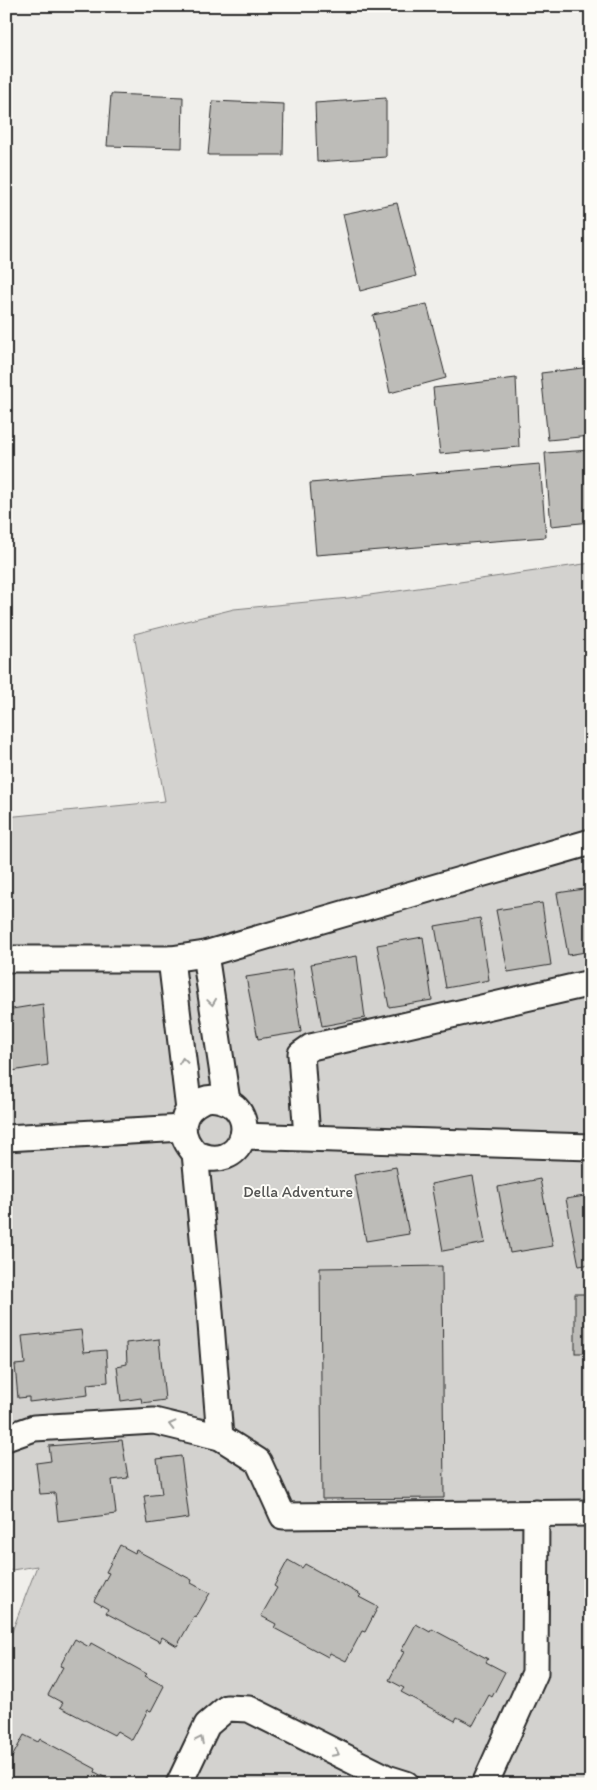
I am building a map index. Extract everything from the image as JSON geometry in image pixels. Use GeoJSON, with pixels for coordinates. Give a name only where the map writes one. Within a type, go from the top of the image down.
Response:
{"type":"FeatureCollection","features":[{"type":"Feature","properties":{"kind":"street"},"geometry":{"type":"LineString","coordinates":[[6,959],[171,959],[206,954],[591,842]]}},
{"type":"Feature","properties":{"kind":"street"},"geometry":{"type":"LineString","coordinates":[[206,954],[227,1101]]}},
{"type":"Feature","properties":{"kind":"street"},"geometry":{"type":"LineString","coordinates":[[6,1138],[186,1119],[197,1103],[206,1099],[217,1098],[227,1101],[242,1116],[243,1136],[239,1146],[223,1158],[204,1158],[188,1146],[184,1137],[186,1119],[171,959]]}},
{"type":"Feature","properties":{"kind":"street"},"geometry":{"type":"LineString","coordinates":[[307,1137],[301,1054],[311,1047],[591,983]]}},
{"type":"Feature","properties":{"kind":"street"},"geometry":{"type":"LineString","coordinates":[[243,1136],[591,1147]]}},
{"type":"Feature","properties":{"kind":"street"},"geometry":{"type":"LineString","coordinates":[[195,1153],[220,1437]]}},
{"type":"Feature","properties":{"kind":"street"},"geometry":{"type":"LineString","coordinates":[[6,1438],[34,1428],[154,1421],[220,1437],[258,1462],[283,1516],[591,1513]]}},
{"type":"Feature","properties":{"kind":"street"},"geometry":{"type":"LineString","coordinates":[[484,1784],[535,1673],[536,1513]]}},
{"type":"Feature","properties":{"kind":"street"},"geometry":{"type":"LineString","coordinates":[[179,1784],[207,1725],[227,1708],[249,1709],[392,1782]]}},
{"type":"Feature","properties":{"kind":"green space","name":"Della Adventure"},"geometry":{"type":"Polygon","coordinates":[[[591,563],[591,1784],[6,1784],[6,1647],[37,1566],[6,1571],[6,817],[165,801],[134,634],[234,609],[349,598],[591,563]]]}},
{"type":"Feature","properties":{"kind":"building"},"geometry":{"type":"Polygon","coordinates":[[[111,94],[183,97],[182,148],[107,146],[111,94]]]}},
{"type":"Feature","properties":{"kind":"building"},"geometry":{"type":"Polygon","coordinates":[[[386,98],[386,157],[317,162],[315,103],[386,98]]]}},
{"type":"Feature","properties":{"kind":"building"},"geometry":{"type":"Polygon","coordinates":[[[213,101],[284,104],[283,155],[208,155],[213,101]]]}},
{"type":"Feature","properties":{"kind":"building"},"geometry":{"type":"Polygon","coordinates":[[[397,203],[416,276],[360,291],[343,214],[397,203]]]}},
{"type":"Feature","properties":{"kind":"building"},"geometry":{"type":"Polygon","coordinates":[[[427,304],[446,378],[390,393],[373,315],[427,304]]]}},
{"type":"Feature","properties":{"kind":"building"},"geometry":{"type":"Polygon","coordinates":[[[591,367],[591,436],[548,440],[541,373],[591,367]]]}},
{"type":"Feature","properties":{"kind":"building"},"geometry":{"type":"Polygon","coordinates":[[[516,378],[519,447],[440,454],[433,388],[516,378]]]}},
{"type":"Feature","properties":{"kind":"building"},"geometry":{"type":"Polygon","coordinates":[[[591,450],[591,522],[551,526],[545,453],[591,450]]]}},
{"type":"Feature","properties":{"kind":"building"},"geometry":{"type":"Polygon","coordinates":[[[540,464],[546,537],[316,555],[310,483],[540,464]]]}},
{"type":"Feature","properties":{"kind":"building"},"geometry":{"type":"Polygon","coordinates":[[[591,888],[591,951],[568,955],[557,893],[591,888]]]}},
{"type":"Feature","properties":{"kind":"building"},"geometry":{"type":"Polygon","coordinates":[[[542,903],[551,965],[508,972],[496,910],[542,903]]]}},
{"type":"Feature","properties":{"kind":"building"},"geometry":{"type":"Polygon","coordinates":[[[480,918],[489,980],[446,988],[435,926],[480,918]]]}},
{"type":"Feature","properties":{"kind":"building"},"geometry":{"type":"Polygon","coordinates":[[[423,937],[432,1000],[389,1007],[377,945],[423,937]]]}},
{"type":"Feature","properties":{"kind":"building"},"geometry":{"type":"Polygon","coordinates":[[[357,956],[365,1018],[322,1026],[311,964],[357,956]]]}},
{"type":"Feature","properties":{"kind":"building"},"geometry":{"type":"Polygon","coordinates":[[[292,970],[301,1032],[258,1039],[246,977],[292,970]]]}},
{"type":"Feature","properties":{"kind":"building"},"geometry":{"type":"Polygon","coordinates":[[[43,1004],[48,1065],[6,1072],[6,1010],[43,1004]]]}},
{"type":"Feature","properties":{"kind":"building"},"geometry":{"type":"Polygon","coordinates":[[[396,1167],[409,1234],[366,1241],[354,1175],[396,1167]]]}},
{"type":"Feature","properties":{"kind":"building"},"geometry":{"type":"Polygon","coordinates":[[[473,1176],[485,1243],[443,1251],[431,1184],[473,1176]]]}},
{"type":"Feature","properties":{"kind":"building"},"geometry":{"type":"Polygon","coordinates":[[[540,1179],[553,1246],[510,1253],[498,1187],[540,1179]]]}},
{"type":"Feature","properties":{"kind":"building"},"geometry":{"type":"Polygon","coordinates":[[[591,1195],[591,1264],[579,1266],[566,1199],[591,1195]]]}},
{"type":"Feature","properties":{"kind":"building"},"geometry":{"type":"Polygon","coordinates":[[[442,1266],[444,1498],[322,1499],[320,1268],[442,1266]]]}},
{"type":"Feature","properties":{"kind":"building"},"geometry":{"type":"Polygon","coordinates":[[[575,1294],[591,1294],[591,1353],[575,1353],[575,1294]]]}},
{"type":"Feature","properties":{"kind":"building"},"geometry":{"type":"Polygon","coordinates":[[[81,1330],[84,1352],[106,1350],[108,1382],[87,1384],[88,1395],[29,1402],[29,1397],[18,1398],[15,1365],[25,1364],[22,1336],[81,1330]]]}},
{"type":"Feature","properties":{"kind":"building"},"geometry":{"type":"Polygon","coordinates":[[[159,1339],[165,1400],[142,1403],[141,1398],[121,1401],[117,1366],[127,1364],[126,1343],[159,1339]]]}},
{"type":"Feature","properties":{"kind":"building"},"geometry":{"type":"Polygon","coordinates":[[[122,1440],[128,1478],[112,1480],[116,1514],[58,1521],[55,1493],[40,1494],[36,1463],[51,1461],[49,1446],[122,1440]]]}},
{"type":"Feature","properties":{"kind":"building"},"geometry":{"type":"Polygon","coordinates":[[[181,1456],[189,1518],[148,1524],[144,1496],[162,1494],[157,1459],[181,1456]]]}},
{"type":"Feature","properties":{"kind":"building"},"geometry":{"type":"Polygon","coordinates":[[[120,1545],[135,1553],[136,1550],[192,1580],[191,1583],[210,1593],[177,1646],[162,1637],[160,1642],[106,1613],[108,1609],[94,1601],[109,1573],[106,1572],[120,1545]]]}},
{"type":"Feature","properties":{"kind":"building"},"geometry":{"type":"Polygon","coordinates":[[[288,1560],[302,1568],[305,1564],[361,1595],[359,1597],[378,1607],[365,1632],[362,1631],[346,1661],[330,1653],[328,1657],[274,1628],[276,1624],[261,1616],[277,1588],[274,1586],[288,1560]]]}},
{"type":"Feature","properties":{"kind":"building"},"geometry":{"type":"Polygon","coordinates":[[[416,1624],[430,1632],[432,1629],[488,1659],[486,1662],[505,1672],[492,1697],[489,1695],[473,1725],[457,1717],[455,1721],[401,1692],[404,1688],[389,1680],[404,1652],[401,1651],[416,1624]]]}},
{"type":"Feature","properties":{"kind":"building"},"geometry":{"type":"Polygon","coordinates":[[[75,1639],[89,1647],[91,1643],[147,1674],[145,1676],[164,1686],[151,1711],[148,1710],[132,1740],[117,1731],[114,1735],[60,1707],[63,1703],[48,1695],[63,1667],[60,1666],[75,1639]]]}},
{"type":"Feature","properties":{"kind":"building"},"geometry":{"type":"Polygon","coordinates":[[[24,1735],[38,1742],[40,1739],[96,1769],[95,1772],[113,1782],[112,1784],[6,1784],[6,1774],[12,1763],[10,1761],[24,1735]]]}}]}
